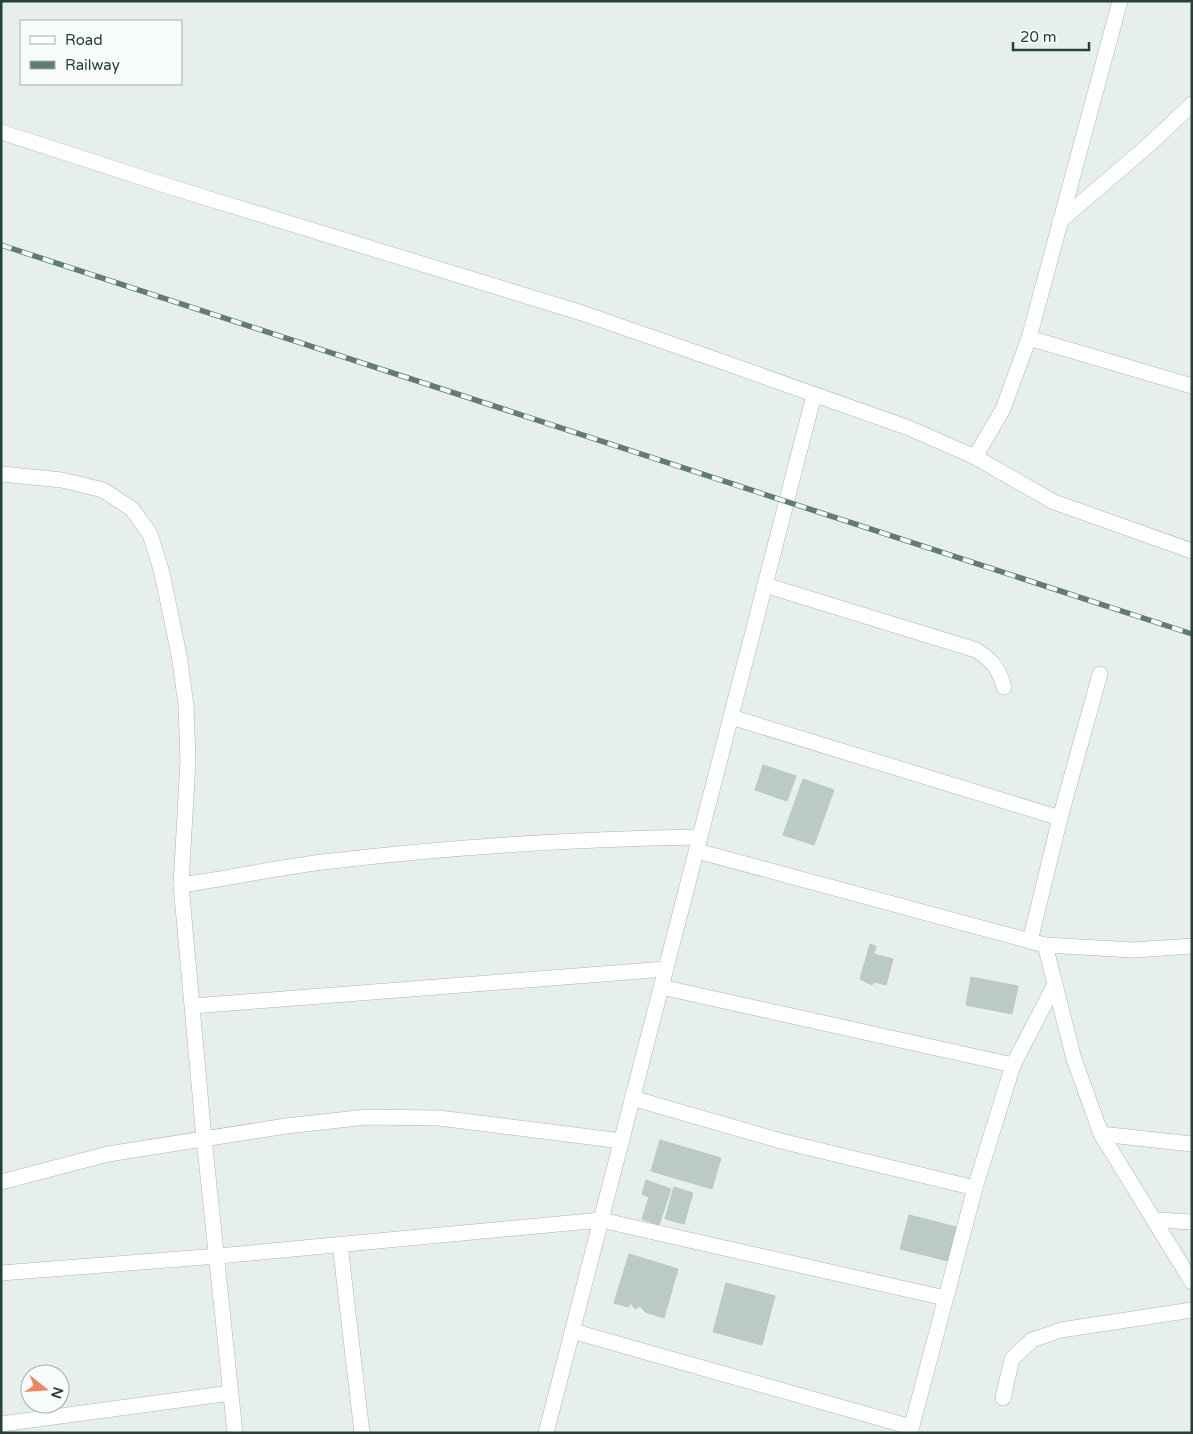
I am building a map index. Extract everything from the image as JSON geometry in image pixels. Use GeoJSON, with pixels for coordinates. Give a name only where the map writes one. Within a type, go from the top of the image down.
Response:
{"type":"FeatureCollection","features":[{"type":"Feature","properties":{"kind":"street"},"geometry":{"type":"LineString","coordinates":[[975,457],[1003,409],[1029,338],[1120,1]]}},
{"type":"Feature","properties":{"kind":"street"},"geometry":{"type":"LineString","coordinates":[[1060,221],[1151,143],[1192,104]]}},
{"type":"Feature","properties":{"kind":"street"},"geometry":{"type":"LineString","coordinates":[[1,132],[171,187],[582,313],[909,428],[975,457],[1054,502],[1192,551]]}},
{"type":"Feature","properties":{"kind":"street"},"geometry":{"type":"LineString","coordinates":[[1029,338],[1192,386]]}},
{"type":"Feature","properties":{"kind":"street"},"geometry":{"type":"LineString","coordinates":[[546,1433],[814,395]]}},
{"type":"Feature","properties":{"kind":"street"},"geometry":{"type":"LineString","coordinates":[[1,474],[62,480],[103,490],[132,509],[150,534],[164,582],[179,655],[186,705],[188,761],[181,885],[204,1138],[218,1256],[235,1433]]}},
{"type":"Feature","properties":{"kind":"street"},"geometry":{"type":"LineString","coordinates":[[765,585],[976,650],[989,658],[999,670],[1004,687]]}},
{"type":"Feature","properties":{"kind":"street"},"geometry":{"type":"LineString","coordinates":[[1030,941],[1060,818],[1100,674]]}},
{"type":"Feature","properties":{"kind":"street"},"geometry":{"type":"LineString","coordinates":[[731,717],[1060,818]]}},
{"type":"Feature","properties":{"kind":"street"},"geometry":{"type":"LineString","coordinates":[[181,885],[322,862],[540,842],[698,844],[1045,945],[1134,950],[1192,946]]}},
{"type":"Feature","properties":{"kind":"street"},"geometry":{"type":"LineString","coordinates":[[1045,945],[1074,1059],[1102,1134],[1192,1282]]}},
{"type":"Feature","properties":{"kind":"street"},"geometry":{"type":"LineString","coordinates":[[193,1006],[666,969]]}},
{"type":"Feature","properties":{"kind":"street"},"geometry":{"type":"LineString","coordinates":[[572,1331],[911,1430],[944,1298],[975,1188],[1013,1065],[1055,984]]}},
{"type":"Feature","properties":{"kind":"street"},"geometry":{"type":"LineString","coordinates":[[661,987],[1013,1065]]}},
{"type":"Feature","properties":{"kind":"street"},"geometry":{"type":"LineString","coordinates":[[632,1098],[781,1141],[975,1188]]}},
{"type":"Feature","properties":{"kind":"street"},"geometry":{"type":"LineString","coordinates":[[1,1182],[108,1154],[286,1126],[367,1118],[439,1118],[622,1141]]}},
{"type":"Feature","properties":{"kind":"street"},"geometry":{"type":"LineString","coordinates":[[1102,1134],[1192,1144]]}},
{"type":"Feature","properties":{"kind":"street"},"geometry":{"type":"LineString","coordinates":[[1,1273],[218,1256],[601,1220],[944,1298]]}},
{"type":"Feature","properties":{"kind":"street"},"geometry":{"type":"LineString","coordinates":[[1155,1220],[1192,1222]]}},
{"type":"Feature","properties":{"kind":"street"},"geometry":{"type":"LineString","coordinates":[[340,1244],[362,1433]]}},
{"type":"Feature","properties":{"kind":"street"},"geometry":{"type":"LineString","coordinates":[[1003,1398],[1012,1359],[1032,1340],[1061,1330],[1192,1310]]}},
{"type":"Feature","properties":{"kind":"street"},"geometry":{"type":"LineString","coordinates":[[1,1424],[39,1426],[231,1393]]}},
{"type":"Feature","properties":{"kind":"building"},"geometry":{"type":"Polygon","coordinates":[[[763,765],[796,776],[787,801],[755,790],[763,765]]]}},
{"type":"Feature","properties":{"kind":"building"},"geometry":{"type":"Polygon","coordinates":[[[803,779],[834,790],[814,845],[783,835],[803,779]]]}},
{"type":"Feature","properties":{"kind":"building"},"geometry":{"type":"Polygon","coordinates":[[[870,944],[876,946],[874,954],[893,959],[886,985],[875,982],[872,985],[860,979],[870,944]]]}},
{"type":"Feature","properties":{"kind":"building"},"geometry":{"type":"Polygon","coordinates":[[[971,977],[1018,986],[1012,1014],[966,1005],[971,977]]]}},
{"type":"Feature","properties":{"kind":"building"},"geometry":{"type":"Polygon","coordinates":[[[660,1140],[721,1158],[712,1189],[651,1171],[660,1140]]]}},
{"type":"Feature","properties":{"kind":"building"},"geometry":{"type":"Polygon","coordinates":[[[646,1180],[671,1189],[659,1225],[642,1219],[649,1197],[642,1194],[646,1180]]]}},
{"type":"Feature","properties":{"kind":"building"},"geometry":{"type":"Polygon","coordinates":[[[674,1187],[693,1193],[684,1224],[665,1219],[674,1187]]]}},
{"type":"Feature","properties":{"kind":"building"},"geometry":{"type":"Polygon","coordinates":[[[909,1215],[956,1227],[948,1261],[900,1249],[909,1215]]]}},
{"type":"Feature","properties":{"kind":"building"},"geometry":{"type":"Polygon","coordinates":[[[629,1254],[678,1269],[664,1318],[645,1312],[640,1306],[635,1309],[631,1303],[628,1307],[614,1303],[629,1254]]]}},
{"type":"Feature","properties":{"kind":"building"},"geometry":{"type":"Polygon","coordinates":[[[726,1283],[775,1296],[762,1345],[713,1332],[726,1283]]]}},
{"type":"Feature","properties":{"kind":"railway"},"geometry":{"type":"LineString","coordinates":[[1,245],[1192,634]]}}]}
